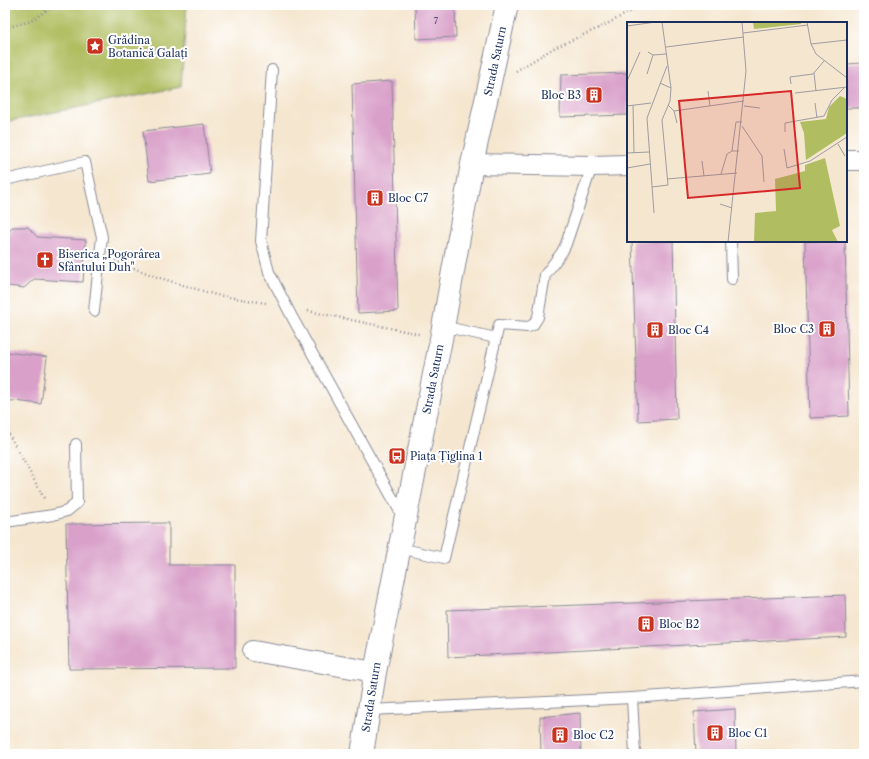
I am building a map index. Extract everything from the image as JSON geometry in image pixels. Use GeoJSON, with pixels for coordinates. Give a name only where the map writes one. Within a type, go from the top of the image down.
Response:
{"type":"FeatureCollection","features":[{"type":"Feature","properties":{"kind":"street","name":"Strada Saturn"},"geometry":{"type":"LineString","coordinates":[[362,754],[375,672],[441,339],[442,326],[472,164],[507,5]]}},
{"type":"Feature","properties":{"kind":"street"},"geometry":{"type":"LineString","coordinates":[[847,160],[864,160]]}},
{"type":"Feature","properties":{"kind":"street"},"geometry":{"type":"LineString","coordinates":[[472,164],[592,166],[627,165]]}},
{"type":"Feature","properties":{"kind":"street"},"geometry":{"type":"LineString","coordinates":[[253,651],[375,672]]}},
{"type":"Feature","properties":{"kind":"lane"},"geometry":{"type":"LineString","coordinates":[[272,70],[261,241],[269,272],[296,324],[405,521]]}},
{"type":"Feature","properties":{"kind":"lane"},"geometry":{"type":"LineString","coordinates":[[5,180],[84,162],[102,237],[94,311]]}},
{"type":"Feature","properties":{"kind":"lane"},"geometry":{"type":"LineString","coordinates":[[399,548],[444,558],[499,325],[528,327],[533,325],[538,316],[545,275],[566,244],[592,166]]}},
{"type":"Feature","properties":{"kind":"lane"},"geometry":{"type":"LineString","coordinates":[[731,242],[732,279]]}},
{"type":"Feature","properties":{"kind":"lane"},"geometry":{"type":"LineString","coordinates":[[442,326],[496,338]]}},
{"type":"Feature","properties":{"kind":"lane"},"geometry":{"type":"LineString","coordinates":[[5,522],[53,515],[67,511],[77,503],[76,444]]}},
{"type":"Feature","properties":{"kind":"lane"},"geometry":{"type":"LineString","coordinates":[[369,710],[632,698],[864,681]]}},
{"type":"Feature","properties":{"kind":"lane"},"geometry":{"type":"LineString","coordinates":[[632,698],[635,754]]}},
{"type":"Feature","properties":{"kind":"path"},"geometry":{"type":"LineString","coordinates":[[5,28],[31,21],[55,5]]}},
{"type":"Feature","properties":{"kind":"path"},"geometry":{"type":"LineString","coordinates":[[489,86],[554,48],[603,26],[643,5]]}},
{"type":"Feature","properties":{"kind":"path"},"geometry":{"type":"LineString","coordinates":[[5,427],[53,515]]}},
{"type":"Feature","properties":{"kind":"green space","name":"Grădina Botanică Galați"},"geometry":{"type":"Polygon","coordinates":[[[5,5],[187,5],[181,87],[5,122],[5,5]]]}},
{"type":"Feature","properties":{"kind":"building"},"geometry":{"type":"Polygon","coordinates":[[[415,5],[455,5],[456,37],[416,39],[415,5]]]}},
{"type":"Feature","properties":{"kind":"building"},"geometry":{"type":"Polygon","coordinates":[[[864,63],[864,108],[847,108],[847,64],[864,63]]]}},
{"type":"Feature","properties":{"kind":"building","name":"Bloc B3"},"geometry":{"type":"Polygon","coordinates":[[[627,73],[627,115],[560,117],[561,75],[627,73]]]}},
{"type":"Feature","properties":{"kind":"building","name":"Bloc C7"},"geometry":{"type":"Polygon","coordinates":[[[392,81],[398,311],[358,313],[352,84],[392,81]]]}},
{"type":"Feature","properties":{"kind":"building"},"geometry":{"type":"Polygon","coordinates":[[[204,124],[210,174],[149,181],[143,131],[204,124]]]}},
{"type":"Feature","properties":{"kind":"building","name":"Biserica „Pogorârea Sfântului Duh\""},"geometry":{"type":"Polygon","coordinates":[[[12,227],[28,227],[37,237],[86,240],[83,282],[34,279],[24,288],[8,286],[5,279],[5,235],[7,235],[12,227]]]}},
{"type":"Feature","properties":{"kind":"building","name":"Bloc C4"},"geometry":{"type":"Polygon","coordinates":[[[632,242],[673,242],[677,419],[638,421],[632,242]]]}},
{"type":"Feature","properties":{"kind":"building","name":"Bloc C3"},"geometry":{"type":"Polygon","coordinates":[[[805,242],[845,242],[849,416],[810,418],[805,242]]]}},
{"type":"Feature","properties":{"kind":"building"},"geometry":{"type":"Polygon","coordinates":[[[5,352],[47,357],[41,404],[5,400],[5,352]]]}},
{"type":"Feature","properties":{"kind":"building"},"geometry":{"type":"Polygon","coordinates":[[[169,523],[169,565],[235,565],[235,668],[69,669],[66,524],[169,523]]]}},
{"type":"Feature","properties":{"kind":"building","name":"Bloc B2"},"geometry":{"type":"Polygon","coordinates":[[[845,595],[846,637],[448,657],[447,610],[845,595]]]}},
{"type":"Feature","properties":{"kind":"building","name":"Bloc C1"},"geometry":{"type":"Polygon","coordinates":[[[735,709],[736,754],[696,754],[694,712],[735,709]]]}},
{"type":"Feature","properties":{"kind":"building","name":"Bloc C2"},"geometry":{"type":"Polygon","coordinates":[[[580,713],[581,754],[541,754],[540,717],[580,713]]]}},
{"type":"Feature","properties":{"kind":"place","name":"Grădina Botanică Galați"},"geometry":{"type":"Point","coordinates":[95,46]}},
{"type":"Feature","properties":{"kind":"place","name":"Bloc B3"},"geometry":{"type":"Point","coordinates":[594,95]}},
{"type":"Feature","properties":{"kind":"place","name":"Bloc C7"},"geometry":{"type":"Point","coordinates":[375,198]}},
{"type":"Feature","properties":{"kind":"place","name":"Biserica „Pogorârea Sfântului Duh\""},"geometry":{"type":"Point","coordinates":[45,260]}},
{"type":"Feature","properties":{"kind":"place","name":"Bloc C3"},"geometry":{"type":"Point","coordinates":[827,329]}},
{"type":"Feature","properties":{"kind":"place","name":"Bloc C4"},"geometry":{"type":"Point","coordinates":[655,330]}},
{"type":"Feature","properties":{"kind":"place","name":"Piața Țiglina 1"},"geometry":{"type":"Point","coordinates":[397,456]}},
{"type":"Feature","properties":{"kind":"place","name":"Bloc B2"},"geometry":{"type":"Point","coordinates":[646,624]}},
{"type":"Feature","properties":{"kind":"place","name":"Bloc C1"},"geometry":{"type":"Point","coordinates":[715,733]}},
{"type":"Feature","properties":{"kind":"place","name":"Bloc C2"},"geometry":{"type":"Point","coordinates":[560,735]}}]}
